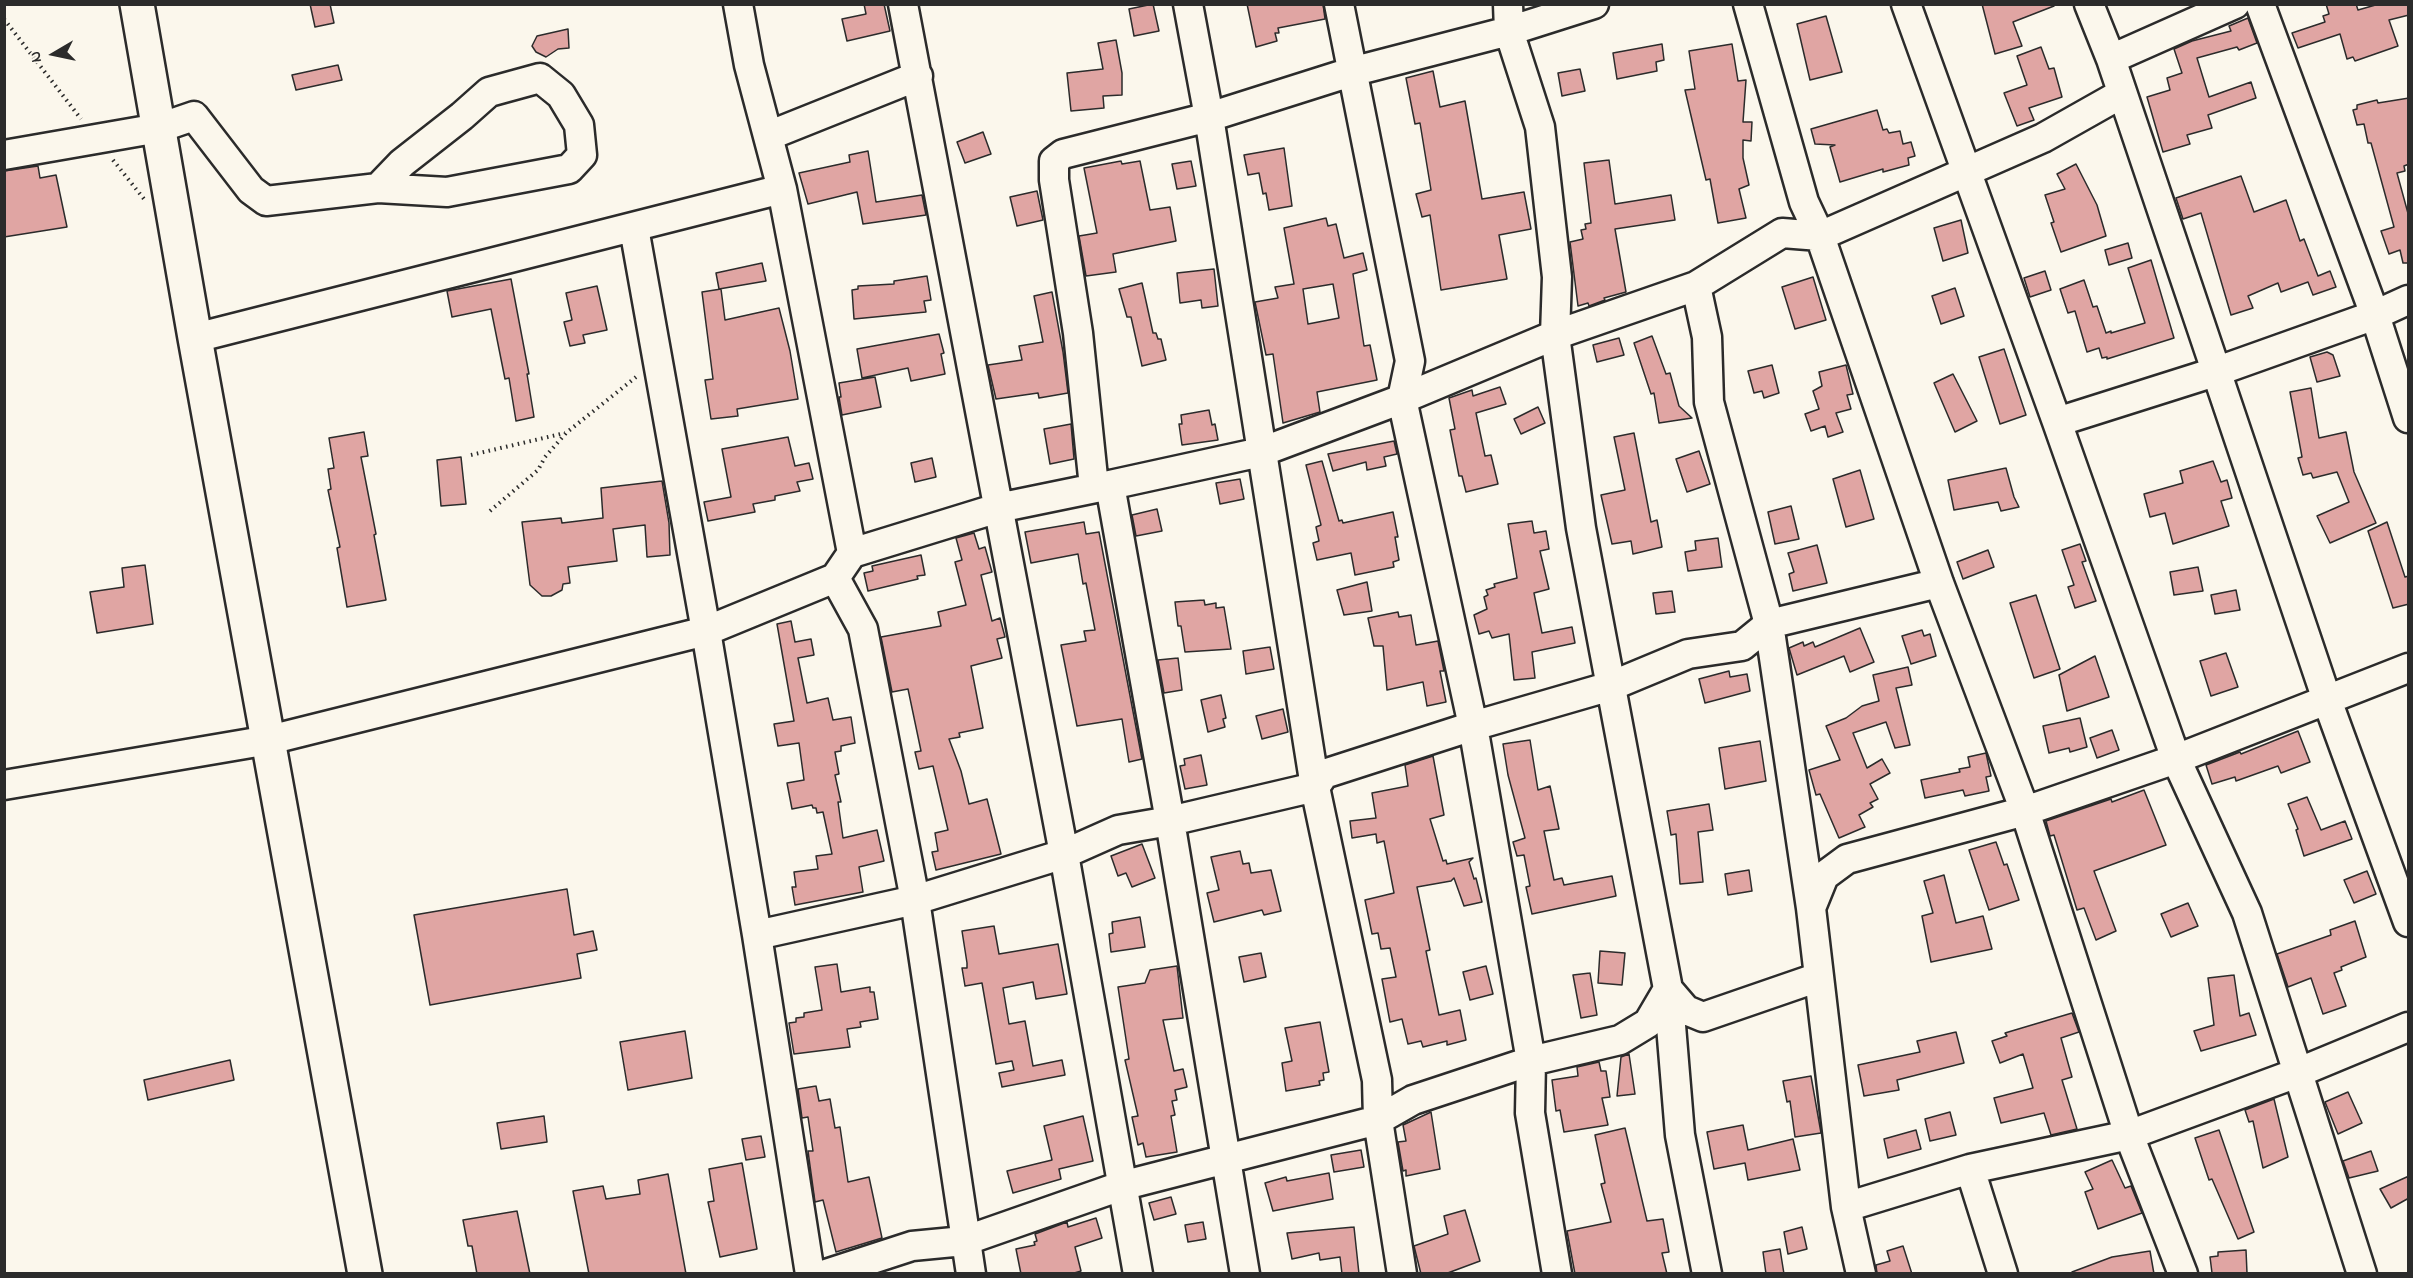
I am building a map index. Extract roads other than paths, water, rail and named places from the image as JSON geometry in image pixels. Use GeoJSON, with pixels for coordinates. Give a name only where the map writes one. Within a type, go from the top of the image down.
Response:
{"type":"FeatureCollection","features":[{"type":"Feature","properties":{"kind":"main road"},"geometry":{"type":"LineString","coordinates":[[137,4],[364,1274]]}},
{"type":"Feature","properties":{"kind":"street"},"geometry":{"type":"LineString","coordinates":[[738,4],[749,65],[782,189],[852,553]]}},
{"type":"Feature","properties":{"kind":"street"},"geometry":{"type":"LineString","coordinates":[[903,4],[1064,854],[1138,1274]]}},
{"type":"Feature","properties":{"kind":"street"},"geometry":{"type":"LineString","coordinates":[[1188,4],[1209,117],[1315,787],[1377,1080],[1378,1120],[1402,1274]]}},
{"type":"Feature","properties":{"kind":"street"},"geometry":{"type":"LineString","coordinates":[[1339,4],[1410,361],[1402,399],[1473,726],[1531,1061],[1530,1113],[1557,1274]]}},
{"type":"Feature","properties":{"kind":"street"},"geometry":{"type":"LineString","coordinates":[[1245,1274],[1170,821],[1102,486],[1054,180],[1054,161],[1063,154],[1209,117],[1509,18],[1594,4]]}},
{"type":"Feature","properties":{"kind":"street"},"geometry":{"type":"LineString","coordinates":[[1748,4],[1803,202],[1820,236],[1939,583],[2025,811],[2129,1135],[2183,1274]]}},
{"type":"Feature","properties":{"kind":"street"},"geometry":{"type":"LineString","coordinates":[[1906,4],[2176,759],[2247,913],[2362,1274]]}},
{"type":"Feature","properties":{"kind":"street"},"geometry":{"type":"LineString","coordinates":[[2089,4],[2111,59],[2327,700],[2409,922]]}},
{"type":"Feature","properties":{"kind":"street"},"geometry":{"type":"LineString","coordinates":[[2111,59],[2235,4]]}},
{"type":"Feature","properties":{"kind":"street"},"geometry":{"type":"LineString","coordinates":[[2260,4],[2375,315],[2409,418]]}},
{"type":"Feature","properties":{"kind":"street"},"geometry":{"type":"LineString","coordinates":[[1509,18],[1540,127],[1557,277],[1555,335],[1581,528],[1668,989],[1680,1135],[1707,1274]]}},
{"type":"Feature","properties":{"kind":"street"},"geometry":{"type":"LineString","coordinates":[[768,136],[918,76]]}},
{"type":"Feature","properties":{"kind":"street"},"geometry":{"type":"LineString","coordinates":[[4,155],[159,128],[194,116],[250,190],[266,201],[378,188],[447,192],[569,169],[582,155],[579,125],[561,95],[540,78],[489,92],[462,117],[402,163],[378,188]]}},
{"type":"Feature","properties":{"kind":"street"},"geometry":{"type":"LineString","coordinates":[[4,785],[269,740],[706,631],[835,578],[852,553],[998,508],[1261,453],[1402,399],[1555,335],[1696,286],[1782,233],[1820,236],[2043,138],[2121,94]]}},
{"type":"Feature","properties":{"kind":"street"},"geometry":{"type":"LineString","coordinates":[[195,338],[782,189]]}},
{"type":"Feature","properties":{"kind":"street"},"geometry":{"type":"LineString","coordinates":[[634,228],[706,631],[757,935],[810,1274]]}},
{"type":"Feature","properties":{"kind":"street"},"geometry":{"type":"LineString","coordinates":[[1696,286],[1707,337],[1709,402],[1769,624],[1811,908],[1846,1207],[1861,1274]]}},
{"type":"Feature","properties":{"kind":"street"},"geometry":{"type":"LineString","coordinates":[[2057,422],[2215,372],[2375,315],[2409,300]]}},
{"type":"Feature","properties":{"kind":"street"},"geometry":{"type":"LineString","coordinates":[[835,578],[863,629],[915,900],[964,1240],[971,1274]]}},
{"type":"Feature","properties":{"kind":"street"},"geometry":{"type":"LineString","coordinates":[[757,935],[915,900],[1064,854],[1118,830],[1170,821],[1315,787],[1324,774],[1473,726],[1611,686],[1688,654],[1742,646],[1769,624],[1939,583]]}},
{"type":"Feature","properties":{"kind":"street"},"geometry":{"type":"LineString","coordinates":[[1811,908],[1824,876],[1847,859],[2025,811],[2176,759],[2409,668]]}},
{"type":"Feature","properties":{"kind":"street"},"geometry":{"type":"LineString","coordinates":[[1668,989],[1686,1010],[1703,1017],[1819,977]]}},
{"type":"Feature","properties":{"kind":"street"},"geometry":{"type":"LineString","coordinates":[[826,1274],[912,1246],[964,1240],[1121,1186],[1378,1120],[1413,1100],[1531,1061],[1620,1040],[1648,1023],[1668,989]]}},
{"type":"Feature","properties":{"kind":"street"},"geometry":{"type":"LineString","coordinates":[[1846,1207],[1970,1169],[2129,1135],[2297,1073],[2409,1027]]}},
{"type":"Feature","properties":{"kind":"street"},"geometry":{"type":"LineString","coordinates":[[1970,1169],[2003,1274]]}}]}
